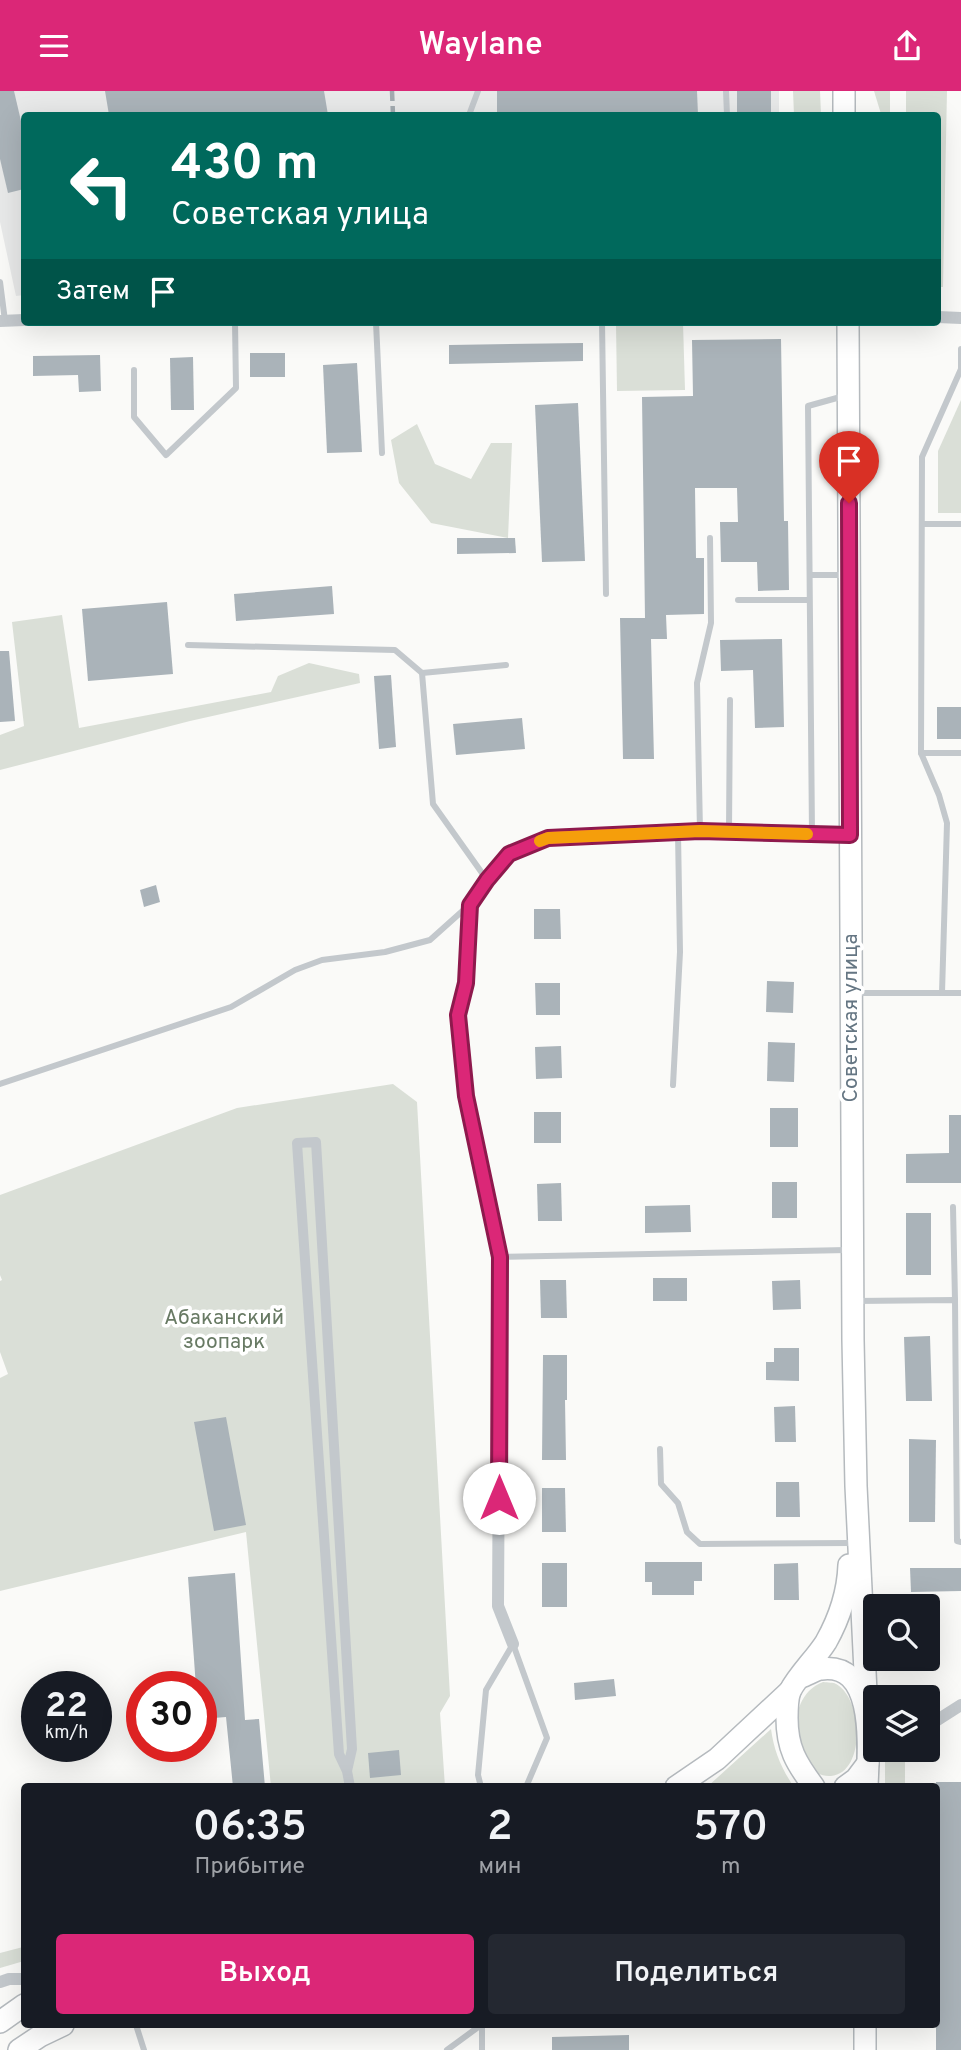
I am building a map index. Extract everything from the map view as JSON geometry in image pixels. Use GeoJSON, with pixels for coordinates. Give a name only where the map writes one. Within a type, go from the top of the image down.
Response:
{"type":"FeatureCollection","features":[{"type":"Feature","properties":{"kind":"main road"},"geometry":{"type":"LineString","coordinates":[[844,91],[844,112]]}},
{"type":"Feature","properties":{"kind":"main road","name":"Советская улица"},"geometry":{"type":"LineString","coordinates":[[848,326],[853,1301],[856,1486],[866,1685]]}},
{"type":"Feature","properties":{"kind":"main road"},"geometry":{"type":"LineString","coordinates":[[682,1783],[717,1759],[796,1684],[825,1644],[838,1620],[845,1598],[856,1486]]}},
{"type":"Feature","properties":{"kind":"main road"},"geometry":{"type":"LineString","coordinates":[[811,1783],[794,1758],[787,1737],[787,1706],[796,1684],[821,1669],[837,1670],[848,1676],[860,1690],[863,1700]]}},
{"type":"Feature","properties":{"kind":"main road"},"geometry":{"type":"LineString","coordinates":[[850,1783],[866,1762]]}},
{"type":"Feature","properties":{"kind":"main road"},"geometry":{"type":"LineString","coordinates":[[867,1783],[869,1762]]}},
{"type":"Feature","properties":{"kind":"main road"},"geometry":{"type":"LineString","coordinates":[[0,2022],[21,2007]]}},
{"type":"Feature","properties":{"kind":"main road"},"geometry":{"type":"LineString","coordinates":[[19,2050],[57,2028]]}},
{"type":"Feature","properties":{"kind":"main road"},"geometry":{"type":"LineString","coordinates":[[865,2028],[865,2050]]}},
{"type":"Feature","properties":{"kind":"street"},"geometry":{"type":"LineString","coordinates":[[941,317],[961,318]]}},
{"type":"Feature","properties":{"kind":"street"},"geometry":{"type":"LineString","coordinates":[[3,321],[21,320]]}},
{"type":"Feature","properties":{"kind":"street"},"geometry":{"type":"LineString","coordinates":[[487,880],[470,905],[466,983],[458,1015],[466,1096],[500,1257],[498,1606],[513,1644]]}},
{"type":"Feature","properties":{"kind":"street"},"geometry":{"type":"LineString","coordinates":[[347,1772],[352,1749],[316,1142],[297,1143],[338,1754],[349,1783]]}},
{"type":"Feature","properties":{"kind":"street"},"geometry":{"type":"LineString","coordinates":[[940,1718],[961,1705]]}},
{"type":"Feature","properties":{"kind":"street"},"geometry":{"type":"LineString","coordinates":[[0,1982],[21,1979]]}},
{"type":"Feature","properties":{"kind":"lane"},"geometry":{"type":"LineString","coordinates":[[470,112],[478,91]]}},
{"type":"Feature","properties":{"kind":"lane"},"geometry":{"type":"LineString","coordinates":[[726,91],[727,112]]}},
{"type":"Feature","properties":{"kind":"lane"},"geometry":{"type":"LineString","coordinates":[[0,282],[3,321]]}},
{"type":"Feature","properties":{"kind":"lane"},"geometry":{"type":"LineString","coordinates":[[134,370],[134,417],[166,455],[236,388],[235,326]]}},
{"type":"Feature","properties":{"kind":"lane"},"geometry":{"type":"LineString","coordinates":[[376,326],[382,453]]}},
{"type":"Feature","properties":{"kind":"lane"},"geometry":{"type":"LineString","coordinates":[[602,326],[606,594]]}},
{"type":"Feature","properties":{"kind":"lane"},"geometry":{"type":"LineString","coordinates":[[942,993],[947,824],[939,795],[921,753],[922,457],[961,369],[961,349]]}},
{"type":"Feature","properties":{"kind":"lane"},"geometry":{"type":"LineString","coordinates":[[813,834],[808,406],[849,394]]}},
{"type":"Feature","properties":{"kind":"lane"},"geometry":{"type":"LineString","coordinates":[[922,524],[961,524]]}},
{"type":"Feature","properties":{"kind":"lane"},"geometry":{"type":"LineString","coordinates":[[700,831],[697,683],[711,623],[710,538]]}},
{"type":"Feature","properties":{"kind":"lane"},"geometry":{"type":"LineString","coordinates":[[810,575],[849,575]]}},
{"type":"Feature","properties":{"kind":"lane"},"geometry":{"type":"LineString","coordinates":[[738,600],[809,600]]}},
{"type":"Feature","properties":{"kind":"lane"},"geometry":{"type":"LineString","coordinates":[[188,645],[395,650],[422,673],[433,804],[487,880],[509,854],[548,838],[700,831],[850,835]]}},
{"type":"Feature","properties":{"kind":"lane"},"geometry":{"type":"LineString","coordinates":[[422,673],[506,665]]}},
{"type":"Feature","properties":{"kind":"lane"},"geometry":{"type":"LineString","coordinates":[[729,831],[730,701]]}},
{"type":"Feature","properties":{"kind":"lane"},"geometry":{"type":"LineString","coordinates":[[921,753],[961,753]]}},
{"type":"Feature","properties":{"kind":"lane"},"geometry":{"type":"LineString","coordinates":[[673,1085],[680,952],[678,833]]}},
{"type":"Feature","properties":{"kind":"lane"},"geometry":{"type":"LineString","coordinates":[[0,1084],[231,1007],[295,970],[322,960],[385,952],[429,940],[470,905]]}},
{"type":"Feature","properties":{"kind":"lane"},"geometry":{"type":"LineString","coordinates":[[852,993],[961,993]]}},
{"type":"Feature","properties":{"kind":"lane"},"geometry":{"type":"LineString","coordinates":[[953,1206],[957,1541],[961,1542]]}},
{"type":"Feature","properties":{"kind":"lane"},"geometry":{"type":"LineString","coordinates":[[500,1257],[853,1250]]}},
{"type":"Feature","properties":{"kind":"lane"},"geometry":{"type":"LineString","coordinates":[[853,1301],[955,1300]]}},
{"type":"Feature","properties":{"kind":"lane"},"geometry":{"type":"LineString","coordinates":[[660,1448],[661,1484],[678,1503],[687,1532],[700,1544],[851,1543]]}},
{"type":"Feature","properties":{"kind":"lane"},"geometry":{"type":"LineString","coordinates":[[480,1783],[478,1775],[486,1689],[513,1644]]}},
{"type":"Feature","properties":{"kind":"lane"},"geometry":{"type":"LineString","coordinates":[[513,1644],[547,1738],[528,1783]]}},
{"type":"Feature","properties":{"kind":"lane"},"geometry":{"type":"LineString","coordinates":[[137,2028],[144,2050]]}},
{"type":"Feature","properties":{"kind":"lane"},"geometry":{"type":"LineString","coordinates":[[447,2050],[478,2028]]}},
{"type":"Feature","properties":{"kind":"lane"},"geometry":{"type":"LineString","coordinates":[[482,2028],[482,2050]]}},
{"type":"Feature","properties":{"kind":"shaded area"},"geometry":{"type":"Polygon","coordinates":[[[0,91],[779,91],[779,112],[21,112],[21,295],[16,296],[0,222],[0,91]]]}},
{"type":"Feature","properties":{"kind":"green space"},"geometry":{"type":"Polygon","coordinates":[[[793,91],[820,91],[821,112],[794,112],[793,91]]]}},
{"type":"Feature","properties":{"kind":"green space"},"geometry":{"type":"Polygon","coordinates":[[[874,91],[890,91],[890,112],[880,112],[874,91]]]}},
{"type":"Feature","properties":{"kind":"green space"},"geometry":{"type":"Polygon","coordinates":[[[906,91],[947,91],[943,287],[941,112],[906,112],[906,91]]]}},
{"type":"Feature","properties":{"kind":"green space"},"geometry":{"type":"Polygon","coordinates":[[[616,326],[683,326],[685,390],[617,391],[616,326]]]}},
{"type":"Feature","properties":{"kind":"green space"},"geometry":{"type":"Polygon","coordinates":[[[961,400],[961,513],[938,513],[938,451],[961,400]]]}},
{"type":"Feature","properties":{"kind":"green space"},"geometry":{"type":"Polygon","coordinates":[[[417,424],[435,464],[471,479],[491,443],[512,443],[508,538],[431,523],[399,483],[391,440],[417,424]]]}},
{"type":"Feature","properties":{"kind":"green space"},"geometry":{"type":"Polygon","coordinates":[[[62,615],[79,728],[271,692],[278,676],[309,663],[359,674],[360,683],[190,721],[0,770],[0,735],[24,726],[12,622],[62,615]]]}},
{"type":"Feature","properties":{"kind":"green space","name":"Абаканский зоопарк"},"geometry":{"type":"Polygon","coordinates":[[[393,1084],[417,1102],[450,1696],[440,1713],[445,1783],[271,1783],[246,1532],[0,1591],[0,1378],[8,1374],[0,1352],[0,1195],[237,1108],[393,1084]]]}},
{"type":"Feature","properties":{"kind":"green space"},"geometry":{"type":"Polygon","coordinates":[[[823,1682],[834,1683],[844,1690],[851,1702],[857,1733],[851,1762],[843,1772],[831,1776],[819,1774],[809,1765],[801,1752],[797,1737],[800,1704],[809,1691],[823,1682]]]}},
{"type":"Feature","properties":{"kind":"green space"},"geometry":{"type":"Polygon","coordinates":[[[771,1729],[779,1759],[791,1783],[711,1783],[771,1729]]]}},
{"type":"Feature","properties":{"kind":"green space"},"geometry":{"type":"Polygon","coordinates":[[[885,1762],[905,1762],[905,1783],[885,1783],[885,1762]]]}},
{"type":"Feature","properties":{"kind":"green space"},"geometry":{"type":"Polygon","coordinates":[[[21,1948],[21,1962],[0,1968],[0,1953],[21,1948]]]}},
{"type":"Feature","properties":{"kind":"building"},"geometry":{"type":"Polygon","coordinates":[[[0,91],[14,91],[21,121],[21,190],[8,193],[0,159],[0,91]]]}},
{"type":"Feature","properties":{"kind":"building"},"geometry":{"type":"Polygon","coordinates":[[[105,91],[324,91],[328,112],[108,112],[105,91]]]}},
{"type":"Feature","properties":{"kind":"building"},"geometry":{"type":"Polygon","coordinates":[[[497,91],[697,91],[698,112],[497,112],[497,91]]]}},
{"type":"Feature","properties":{"kind":"building"},"geometry":{"type":"Polygon","coordinates":[[[737,91],[771,91],[771,112],[737,112],[737,91]]]}},
{"type":"Feature","properties":{"kind":"building"},"geometry":{"type":"Polygon","coordinates":[[[781,339],[784,521],[788,521],[789,590],[758,591],[757,562],[721,562],[720,522],[738,522],[737,488],[695,488],[696,558],[704,558],[704,614],[666,615],[667,639],[651,639],[654,759],[623,759],[620,618],[645,618],[642,397],[693,396],[692,340],[781,339]]]}},
{"type":"Feature","properties":{"kind":"building"},"geometry":{"type":"Polygon","coordinates":[[[583,343],[583,361],[449,364],[449,345],[583,343]]]}},
{"type":"Feature","properties":{"kind":"building"},"geometry":{"type":"Polygon","coordinates":[[[250,353],[285,353],[285,377],[250,377],[250,353]]]}},
{"type":"Feature","properties":{"kind":"building"},"geometry":{"type":"Polygon","coordinates":[[[100,355],[101,391],[79,392],[78,375],[33,376],[33,356],[100,355]]]}},
{"type":"Feature","properties":{"kind":"building"},"geometry":{"type":"Polygon","coordinates":[[[193,357],[194,410],[171,410],[170,358],[193,357]]]}},
{"type":"Feature","properties":{"kind":"building"},"geometry":{"type":"Polygon","coordinates":[[[357,363],[362,452],[327,453],[323,365],[357,363]]]}},
{"type":"Feature","properties":{"kind":"building"},"geometry":{"type":"Polygon","coordinates":[[[578,403],[585,561],[542,562],[535,405],[578,403]]]}},
{"type":"Feature","properties":{"kind":"building"},"geometry":{"type":"Polygon","coordinates":[[[457,538],[515,538],[516,553],[457,554],[457,538]]]}},
{"type":"Feature","properties":{"kind":"building"},"geometry":{"type":"Polygon","coordinates":[[[332,586],[334,614],[236,621],[234,594],[332,586]]]}},
{"type":"Feature","properties":{"kind":"building"},"geometry":{"type":"Polygon","coordinates":[[[167,602],[173,674],[88,681],[82,609],[167,602]]]}},
{"type":"Feature","properties":{"kind":"building"},"geometry":{"type":"Polygon","coordinates":[[[782,639],[784,727],[755,728],[753,670],[721,671],[720,640],[782,639]]]}},
{"type":"Feature","properties":{"kind":"building"},"geometry":{"type":"Polygon","coordinates":[[[0,651],[9,651],[15,721],[0,722],[0,651]]]}},
{"type":"Feature","properties":{"kind":"building"},"geometry":{"type":"Polygon","coordinates":[[[391,675],[396,747],[379,749],[374,676],[391,675]]]}},
{"type":"Feature","properties":{"kind":"building"},"geometry":{"type":"Polygon","coordinates":[[[937,707],[961,707],[961,739],[937,739],[937,707]]]}},
{"type":"Feature","properties":{"kind":"building"},"geometry":{"type":"Polygon","coordinates":[[[522,718],[525,749],[456,755],[453,724],[522,718]]]}},
{"type":"Feature","properties":{"kind":"building"},"geometry":{"type":"Polygon","coordinates":[[[156,885],[160,902],[144,907],[140,890],[156,885]]]}},
{"type":"Feature","properties":{"kind":"building"},"geometry":{"type":"Polygon","coordinates":[[[534,909],[560,909],[561,939],[534,939],[534,909]]]}},
{"type":"Feature","properties":{"kind":"building"},"geometry":{"type":"Polygon","coordinates":[[[767,981],[794,982],[793,1013],[766,1012],[767,981]]]}},
{"type":"Feature","properties":{"kind":"building"},"geometry":{"type":"Polygon","coordinates":[[[535,983],[560,983],[560,1015],[536,1015],[535,983]]]}},
{"type":"Feature","properties":{"kind":"building"},"geometry":{"type":"Polygon","coordinates":[[[768,1042],[795,1043],[794,1082],[767,1081],[768,1042]]]}},
{"type":"Feature","properties":{"kind":"building"},"geometry":{"type":"Polygon","coordinates":[[[561,1046],[562,1078],[536,1079],[535,1047],[561,1046]]]}},
{"type":"Feature","properties":{"kind":"building"},"geometry":{"type":"Polygon","coordinates":[[[770,1108],[798,1108],[798,1147],[770,1147],[770,1108]]]}},
{"type":"Feature","properties":{"kind":"building"},"geometry":{"type":"Polygon","coordinates":[[[534,1112],[561,1112],[561,1143],[534,1143],[534,1112]]]}},
{"type":"Feature","properties":{"kind":"building"},"geometry":{"type":"Polygon","coordinates":[[[949,1115],[961,1115],[961,1183],[906,1183],[906,1154],[949,1153],[949,1115]]]}},
{"type":"Feature","properties":{"kind":"building"},"geometry":{"type":"Polygon","coordinates":[[[772,1182],[797,1182],[797,1218],[772,1218],[772,1182]]]}},
{"type":"Feature","properties":{"kind":"building"},"geometry":{"type":"Polygon","coordinates":[[[561,1183],[562,1221],[538,1221],[537,1184],[561,1183]]]}},
{"type":"Feature","properties":{"kind":"building"},"geometry":{"type":"Polygon","coordinates":[[[690,1205],[691,1232],[645,1233],[645,1206],[690,1205]]]}},
{"type":"Feature","properties":{"kind":"building"},"geometry":{"type":"Polygon","coordinates":[[[906,1213],[931,1213],[931,1275],[906,1275],[906,1213]]]}},
{"type":"Feature","properties":{"kind":"building"},"geometry":{"type":"Polygon","coordinates":[[[653,1278],[687,1278],[687,1301],[653,1301],[653,1278]]]}},
{"type":"Feature","properties":{"kind":"building"},"geometry":{"type":"Polygon","coordinates":[[[540,1280],[566,1280],[567,1318],[541,1318],[540,1280]]]}},
{"type":"Feature","properties":{"kind":"building"},"geometry":{"type":"Polygon","coordinates":[[[800,1280],[801,1309],[773,1310],[772,1281],[800,1280]]]}},
{"type":"Feature","properties":{"kind":"building"},"geometry":{"type":"Polygon","coordinates":[[[930,1336],[932,1401],[906,1401],[904,1337],[930,1336]]]}},
{"type":"Feature","properties":{"kind":"building"},"geometry":{"type":"Polygon","coordinates":[[[774,1348],[799,1348],[799,1381],[766,1380],[766,1362],[774,1362],[774,1348]]]}},
{"type":"Feature","properties":{"kind":"building"},"geometry":{"type":"Polygon","coordinates":[[[543,1355],[567,1355],[566,1460],[542,1460],[543,1355]]]}},
{"type":"Feature","properties":{"kind":"building"},"geometry":{"type":"Polygon","coordinates":[[[795,1406],[796,1442],[775,1442],[774,1407],[795,1406]]]}},
{"type":"Feature","properties":{"kind":"building"},"geometry":{"type":"Polygon","coordinates":[[[226,1417],[246,1525],[214,1531],[194,1422],[226,1417]]]}},
{"type":"Feature","properties":{"kind":"building"},"geometry":{"type":"Polygon","coordinates":[[[909,1439],[936,1440],[935,1522],[909,1522],[909,1439]]]}},
{"type":"Feature","properties":{"kind":"building"},"geometry":{"type":"Polygon","coordinates":[[[776,1482],[799,1482],[800,1517],[776,1517],[776,1482]]]}},
{"type":"Feature","properties":{"kind":"building"},"geometry":{"type":"Polygon","coordinates":[[[542,1488],[565,1488],[566,1532],[542,1532],[542,1488]]]}},
{"type":"Feature","properties":{"kind":"building"},"geometry":{"type":"Polygon","coordinates":[[[645,1562],[702,1562],[702,1581],[694,1581],[694,1595],[652,1595],[652,1582],[645,1582],[645,1562]]]}},
{"type":"Feature","properties":{"kind":"building"},"geometry":{"type":"Polygon","coordinates":[[[542,1563],[567,1563],[567,1607],[542,1607],[542,1563]]]}},
{"type":"Feature","properties":{"kind":"building"},"geometry":{"type":"Polygon","coordinates":[[[798,1563],[799,1600],[774,1600],[774,1564],[798,1563]]]}},
{"type":"Feature","properties":{"kind":"building"},"geometry":{"type":"Polygon","coordinates":[[[910,1568],[961,1568],[961,1591],[911,1592],[910,1568]]]}},
{"type":"Feature","properties":{"kind":"building"},"geometry":{"type":"Polygon","coordinates":[[[235,1573],[245,1720],[259,1719],[265,1783],[233,1783],[226,1717],[217,1718],[217,1671],[195,1671],[188,1577],[235,1573]]]}},
{"type":"Feature","properties":{"kind":"building"},"geometry":{"type":"Polygon","coordinates":[[[614,1679],[616,1696],[575,1700],[574,1683],[614,1679]]]}},
{"type":"Feature","properties":{"kind":"building"},"geometry":{"type":"Polygon","coordinates":[[[399,1750],[401,1775],[370,1778],[368,1753],[399,1750]]]}},
{"type":"Feature","properties":{"kind":"building"},"geometry":{"type":"Polygon","coordinates":[[[961,1782],[961,2050],[936,2050],[936,2028],[940,2028],[940,1783],[936,1783],[961,1782]]]}},
{"type":"Feature","properties":{"kind":"building"},"geometry":{"type":"Polygon","coordinates":[[[629,2035],[629,2050],[552,2050],[552,2037],[629,2035]]]}},
{"type":"Feature","properties":{"kind":"railway"},"geometry":{"type":"LineString","coordinates":[[392,91],[393,112]]}},
{"type":"Feature","properties":{"kind":"slow traffic"},"geometry":{"type":"LineString","coordinates":[[540,841],[548,838],[700,831],[807,834]]}},
{"type":"Feature","properties":{"kind":"route"},"geometry":{"type":"LineString","coordinates":[[499,1498],[500,1257],[466,1096],[458,1015],[466,983],[470,905],[509,854],[548,838],[700,831],[850,835],[849,503]]}}]}
